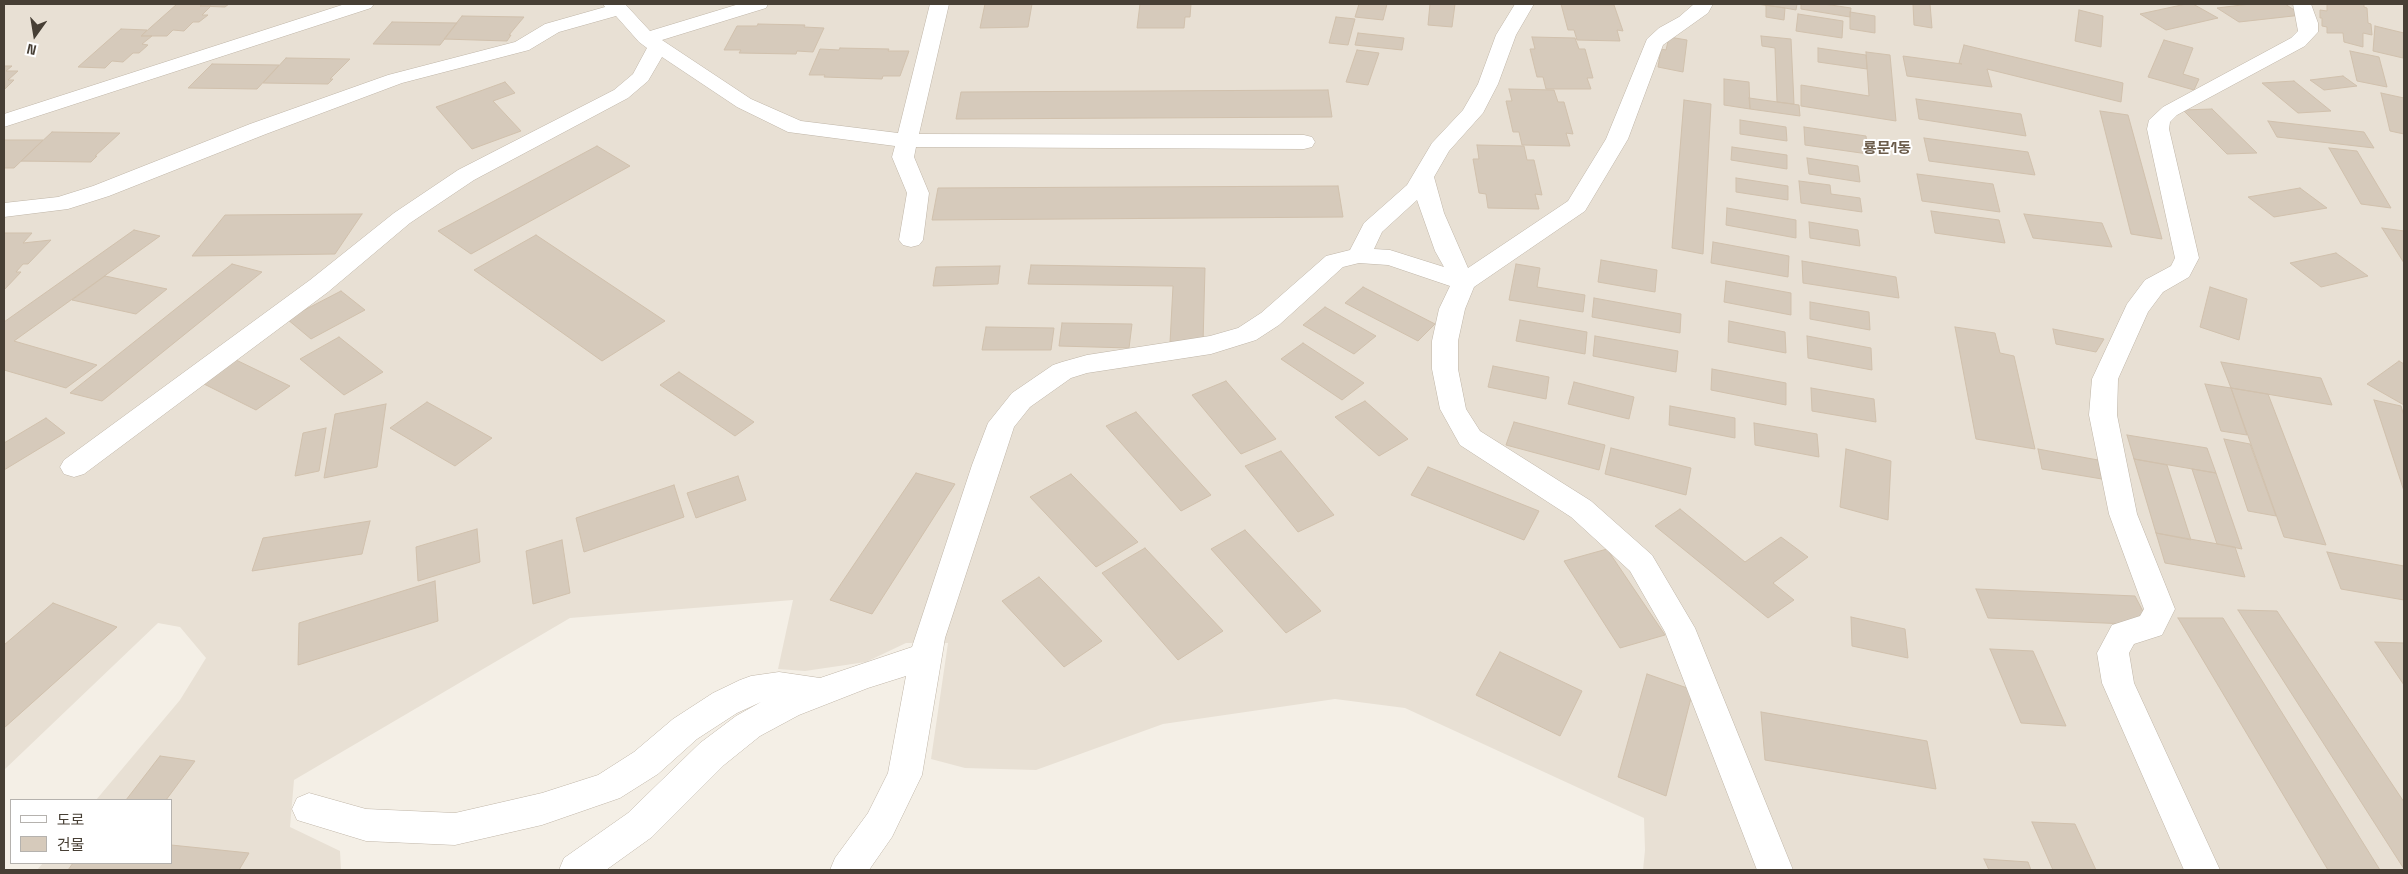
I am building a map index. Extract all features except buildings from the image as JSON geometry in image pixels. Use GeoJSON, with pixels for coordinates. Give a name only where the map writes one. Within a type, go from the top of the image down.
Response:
{"type":"FeatureCollection","features":[{"type":"Feature","properties":{"kind":"street"},"geometry":{"type":"LineString","coordinates":[[4,121],[364,4]]}},
{"type":"Feature","properties":{"kind":"street"},"geometry":{"type":"LineString","coordinates":[[652,42],[759,4]]}},
{"type":"Feature","properties":{"kind":"street"},"geometry":{"type":"LineString","coordinates":[[911,240],[918,193],[903,157],[940,4]]}},
{"type":"Feature","properties":{"kind":"street"},"geometry":{"type":"LineString","coordinates":[[1359,255],[1372,228],[1416,189],[1440,148],[1472,114],[1488,84],[1506,35],[1524,4]]}},
{"type":"Feature","properties":{"kind":"street"},"geometry":{"type":"LineString","coordinates":[[1703,4],[1686,21],[1666,32],[1654,42],[1616,139],[1577,206],[1507,254],[1481,268],[1464,282],[1452,308],[1446,341],[1445,369],[1453,409],[1470,438],[1581,508],[1641,563],[1679,628],[1776,870]]}},
{"type":"Feature","properties":{"kind":"street"},"geometry":{"type":"LineString","coordinates":[[2202,870],[2118,683],[2113,653],[2123,634],[2151,626],[2160,609],[2123,514],[2103,415],[2105,379],[2136,310],[2154,286],[2180,271],[2187,258],[2158,129],[2160,120],[2170,111],[2298,42],[2308,32],[2308,22],[2302,4]]}},
{"type":"Feature","properties":{"kind":"street"},"geometry":{"type":"LineString","coordinates":[[4,210],[60,204],[93,193],[395,79],[522,46],[552,28],[616,6],[652,42],[744,103],[796,127],[884,140],[1304,142]]}},
{"type":"Feature","properties":{"kind":"street"},"geometry":{"type":"LineString","coordinates":[[74,467],[319,286],[402,218],[466,175],[622,94],[640,77],[652,42]]}},
{"type":"Feature","properties":{"kind":"street"},"geometry":{"type":"LineString","coordinates":[[1423,176],[1432,213],[1447,251],[1464,282]]}},
{"type":"Feature","properties":{"kind":"street"},"geometry":{"type":"LineString","coordinates":[[848,870],[880,825],[905,775],[929,638],[986,465],[1002,423],[1021,400],[1062,371],[1079,366],[1211,345],[1247,334],[1270,319],[1335,261],[1359,255],[1390,258],[1464,282]]}},
{"type":"Feature","properties":{"kind":"street"},"geometry":{"type":"LineString","coordinates":[[577,870],[640,825],[712,754],[748,726],[787,705],[926,656]]}},
{"type":"Feature","properties":{"kind":"street"},"geometry":{"type":"LineString","coordinates":[[309,808],[366,825],[455,829],[542,810],[608,787],[646,763],[685,729],[725,703],[752,690],[779,686],[822,692]]}},
{"type":"Feature","properties":{"kind":"shaded area"},"geometry":{"type":"Polygon","coordinates":[[[4,4],[2404,4],[2404,870],[1643,870],[1645,850],[1644,818],[1405,708],[1335,699],[1163,724],[1036,770],[965,768],[931,759],[948,643],[906,643],[866,662],[805,671],[778,669],[793,600],[570,618],[294,780],[290,827],[340,851],[341,870],[37,870],[42,864],[172,864],[172,799],[97,799],[180,700],[206,658],[180,627],[158,623],[4,770],[4,4]]]}},
{"type":"Feature","properties":{"kind":"district","name":"룡문1동"},"geometry":{"type":"Point","coordinates":[1887,149]}}]}
